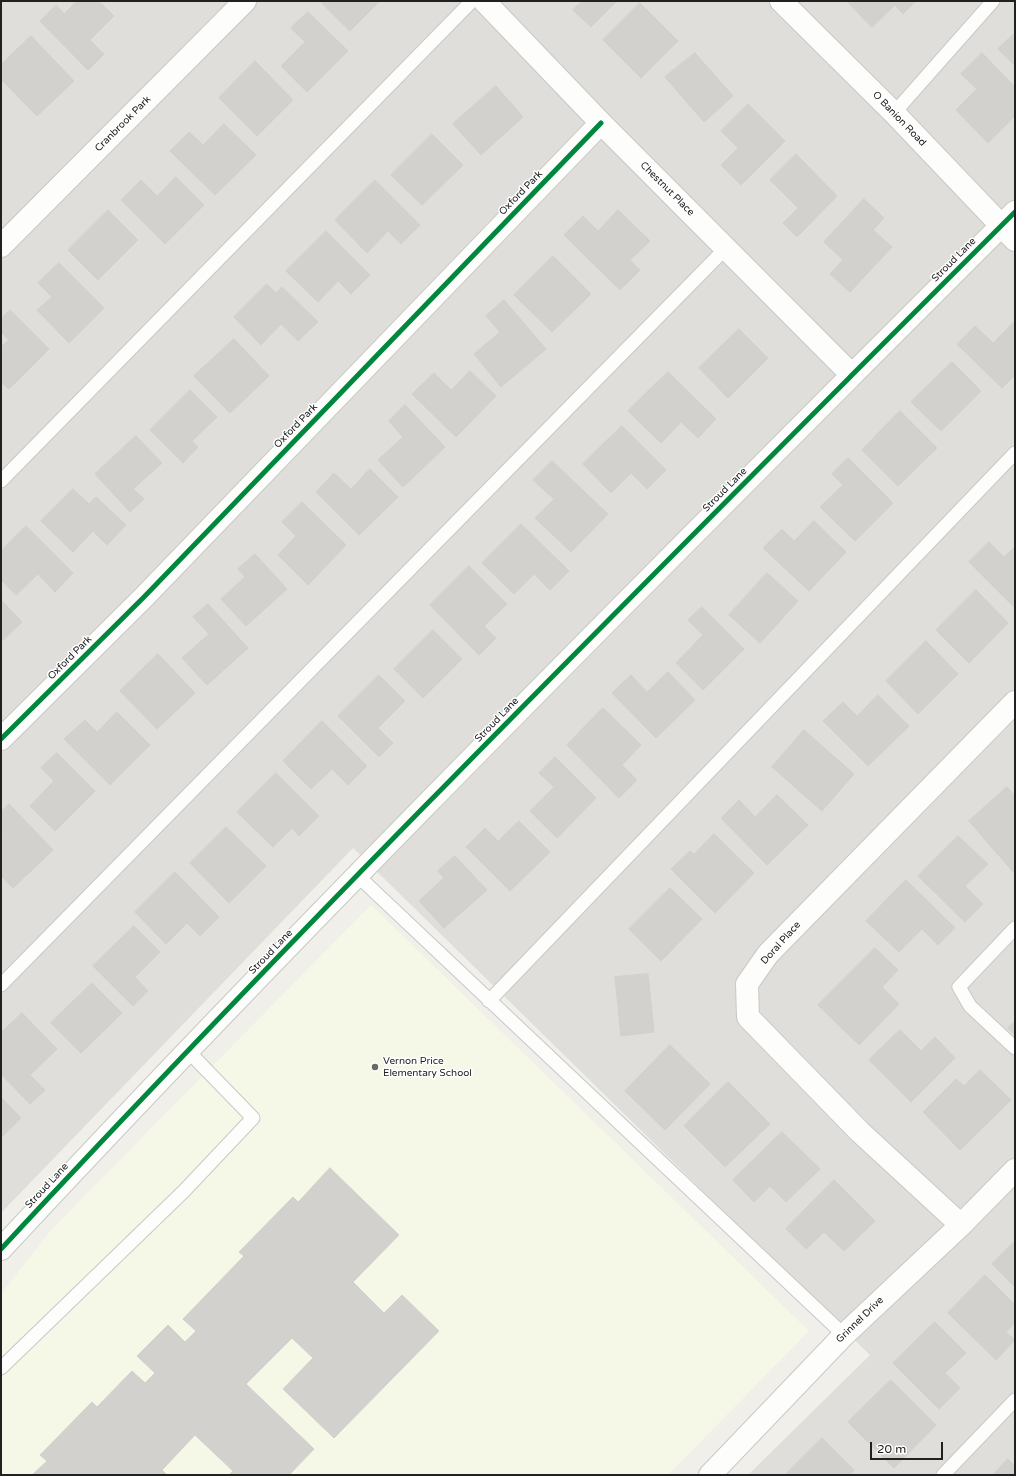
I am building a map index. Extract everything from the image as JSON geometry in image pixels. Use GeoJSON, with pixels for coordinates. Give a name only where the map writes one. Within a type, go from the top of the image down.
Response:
{"type":"FeatureCollection","features":[{"type":"Feature","properties":{"kind":"street","name":"Cranbrook Park"},"geometry":{"type":"LineString","coordinates":[[1,246],[245,1]]}},
{"type":"Feature","properties":{"kind":"street","name":"Chestnut Place"},"geometry":{"type":"LineString","coordinates":[[484,1],[601,123],[852,375]]}},
{"type":"Feature","properties":{"kind":"street","name":"O Banion Road"},"geometry":{"type":"LineString","coordinates":[[781,1],[1011,226]]}},
{"type":"Feature","properties":{"kind":"street","name":"Oxford Park"},"geometry":{"type":"LineString","coordinates":[[1,739],[144,597],[601,123]]}},
{"type":"Feature","properties":{"kind":"street","name":"Stroud Lane"},"geometry":{"type":"LineString","coordinates":[[1,1249],[110,1131],[552,677],[852,375],[1011,226]]}},
{"type":"Feature","properties":{"kind":"street","name":"Doral Place"},"geometry":{"type":"LineString","coordinates":[[960,1225],[860,1132],[748,1017],[747,984],[768,954],[1015,702]]}},
{"type":"Feature","properties":{"kind":"street","name":"Grinnel Drive"},"geometry":{"type":"LineString","coordinates":[[710,1475],[844,1335],[960,1225],[1015,1170]]}},
{"type":"Feature","properties":{"kind":"lane"},"geometry":{"type":"LineString","coordinates":[[1,482],[472,1]]}},
{"type":"Feature","properties":{"kind":"lane"},"geometry":{"type":"LineString","coordinates":[[894,113],[993,1]]}},
{"type":"Feature","properties":{"kind":"lane"},"geometry":{"type":"LineString","coordinates":[[1,985],[726,248]]}},
{"type":"Feature","properties":{"kind":"lane"},"geometry":{"type":"LineString","coordinates":[[490,1001],[1015,453]]}},
{"type":"Feature","properties":{"kind":"lane"},"geometry":{"type":"LineString","coordinates":[[358,876],[844,1335]]}},
{"type":"Feature","properties":{"kind":"lane"},"geometry":{"type":"LineString","coordinates":[[1015,928],[959,987],[970,1006],[1015,1048]]}},
{"type":"Feature","properties":{"kind":"lane"},"geometry":{"type":"LineString","coordinates":[[1,1368],[184,1191],[253,1118],[188,1051]]}},
{"type":"Feature","properties":{"kind":"lane"},"geometry":{"type":"LineString","coordinates":[[943,1475],[1015,1400]]}},
{"type":"Feature","properties":{"kind":"shaded area"},"geometry":{"type":"Polygon","coordinates":[[[1,1],[1015,1],[1015,1475],[748,1475],[870,1355],[353,848],[1,1213],[1,1]]]}},
{"type":"Feature","properties":{"kind":"shaded area","name":"Vernon Price Elementary School"},"geometry":{"type":"Polygon","coordinates":[[[371,905],[809,1331],[668,1475],[1,1475],[1,1294],[52,1229],[371,905]]]}},
{"type":"Feature","properties":{"kind":"building"},"geometry":{"type":"Polygon","coordinates":[[[77,1],[99,1],[114,16],[90,40],[104,54],[88,70],[40,21],[56,5],[64,14],[77,1]]]}},
{"type":"Feature","properties":{"kind":"building"},"geometry":{"type":"Polygon","coordinates":[[[320,1],[380,1],[350,31],[320,1]]]}},
{"type":"Feature","properties":{"kind":"building"},"geometry":{"type":"Polygon","coordinates":[[[583,1],[617,1],[591,27],[573,10],[583,1]]]}},
{"type":"Feature","properties":{"kind":"building"},"geometry":{"type":"Polygon","coordinates":[[[847,1],[916,1],[903,14],[895,5],[872,27],[847,1]]]}},
{"type":"Feature","properties":{"kind":"building"},"geometry":{"type":"Polygon","coordinates":[[[640,3],[678,41],[641,78],[603,40],[640,3]]]}},
{"type":"Feature","properties":{"kind":"building"},"geometry":{"type":"Polygon","coordinates":[[[308,12],[348,51],[307,92],[281,66],[305,42],[291,28],[308,12]]]}},
{"type":"Feature","properties":{"kind":"building"},"geometry":{"type":"Polygon","coordinates":[[[1015,33],[1015,66],[998,49],[1015,33]]]}},
{"type":"Feature","properties":{"kind":"building"},"geometry":{"type":"Polygon","coordinates":[[[31,36],[74,81],[37,116],[1,79],[1,65],[31,36]]]}},
{"type":"Feature","properties":{"kind":"building"},"geometry":{"type":"Polygon","coordinates":[[[695,53],[733,96],[704,122],[665,77],[695,53]]]}},
{"type":"Feature","properties":{"kind":"building"},"geometry":{"type":"Polygon","coordinates":[[[982,53],[1015,87],[1015,116],[988,143],[956,110],[977,89],[961,74],[982,53]]]}},
{"type":"Feature","properties":{"kind":"building"},"geometry":{"type":"Polygon","coordinates":[[[255,61],[293,100],[257,136],[219,98],[255,61]]]}},
{"type":"Feature","properties":{"kind":"building"},"geometry":{"type":"Polygon","coordinates":[[[496,86],[523,117],[481,155],[453,124],[496,86]]]}},
{"type":"Feature","properties":{"kind":"building"},"geometry":{"type":"Polygon","coordinates":[[[748,104],[785,141],[741,185],[721,165],[738,148],[721,131],[748,104]]]}},
{"type":"Feature","properties":{"kind":"building"},"geometry":{"type":"Polygon","coordinates":[[[224,124],[256,155],[215,195],[170,151],[189,132],[203,145],[224,124]]]}},
{"type":"Feature","properties":{"kind":"building"},"geometry":{"type":"Polygon","coordinates":[[[432,134],[463,165],[422,205],[391,175],[432,134]]]}},
{"type":"Feature","properties":{"kind":"building"},"geometry":{"type":"Polygon","coordinates":[[[796,154],[837,196],[797,237],[783,223],[798,208],[770,180],[796,154]]]}},
{"type":"Feature","properties":{"kind":"building"},"geometry":{"type":"Polygon","coordinates":[[[176,177],[204,205],[165,244],[121,200],[141,180],[157,196],[176,177]]]}},
{"type":"Feature","properties":{"kind":"building"},"geometry":{"type":"Polygon","coordinates":[[[375,180],[420,225],[401,244],[388,231],[367,253],[335,220],[375,180]]]}},
{"type":"Feature","properties":{"kind":"building"},"geometry":{"type":"Polygon","coordinates":[[[864,199],[884,218],[873,230],[892,247],[850,292],[830,274],[843,260],[824,242],[864,199]]]}},
{"type":"Feature","properties":{"kind":"building"},"geometry":{"type":"Polygon","coordinates":[[[108,210],[138,240],[98,280],[68,250],[108,210]]]}},
{"type":"Feature","properties":{"kind":"building"},"geometry":{"type":"Polygon","coordinates":[[[618,210],[650,241],[630,260],[640,270],[620,290],[564,235],[583,216],[598,231],[618,210]]]}},
{"type":"Feature","properties":{"kind":"building"},"geometry":{"type":"Polygon","coordinates":[[[326,231],[370,275],[351,294],[338,281],[318,302],[286,271],[326,231]]]}},
{"type":"Feature","properties":{"kind":"building"},"geometry":{"type":"Polygon","coordinates":[[[553,256],[591,294],[552,332],[514,295],[553,256]]]}},
{"type":"Feature","properties":{"kind":"building"},"geometry":{"type":"Polygon","coordinates":[[[59,263],[104,308],[69,343],[37,310],[52,297],[38,283],[59,263]]]}},
{"type":"Feature","properties":{"kind":"building"},"geometry":{"type":"Polygon","coordinates":[[[267,284],[276,293],[282,287],[318,322],[298,341],[281,324],[261,345],[234,317],[267,284]]]}},
{"type":"Feature","properties":{"kind":"building"},"geometry":{"type":"Polygon","coordinates":[[[504,300],[546,349],[501,387],[474,354],[500,332],[486,316],[504,300]]]}},
{"type":"Feature","properties":{"kind":"building"},"geometry":{"type":"Polygon","coordinates":[[[10,310],[49,349],[9,389],[1,382],[1,347],[9,340],[1,332],[1,319],[10,310]]]}},
{"type":"Feature","properties":{"kind":"building"},"geometry":{"type":"Polygon","coordinates":[[[1013,323],[1015,325],[1015,375],[1002,388],[957,344],[975,326],[993,343],[1013,323]]]}},
{"type":"Feature","properties":{"kind":"building"},"geometry":{"type":"Polygon","coordinates":[[[739,329],[768,358],[728,398],[699,368],[739,329]]]}},
{"type":"Feature","properties":{"kind":"building"},"geometry":{"type":"Polygon","coordinates":[[[234,339],[269,376],[230,413],[194,376],[234,339]]]}},
{"type":"Feature","properties":{"kind":"building"},"geometry":{"type":"Polygon","coordinates":[[[952,362],[981,391],[941,431],[911,402],[952,362]]]}},
{"type":"Feature","properties":{"kind":"building"},"geometry":{"type":"Polygon","coordinates":[[[470,371],[496,396],[456,437],[412,394],[434,373],[451,390],[470,371]]]}},
{"type":"Feature","properties":{"kind":"building"},"geometry":{"type":"Polygon","coordinates":[[[668,372],[716,419],[698,438],[681,422],[661,443],[628,411],[668,372]]]}},
{"type":"Feature","properties":{"kind":"building"},"geometry":{"type":"Polygon","coordinates":[[[190,390],[217,417],[192,441],[198,447],[183,463],[150,430],[190,390]]]}},
{"type":"Feature","properties":{"kind":"building"},"geometry":{"type":"Polygon","coordinates":[[[405,405],[445,447],[403,487],[378,460],[403,437],[389,421],[405,405]]]}},
{"type":"Feature","properties":{"kind":"building"},"geometry":{"type":"Polygon","coordinates":[[[900,411],[937,448],[898,486],[862,450],[900,411]]]}},
{"type":"Feature","properties":{"kind":"building"},"geometry":{"type":"Polygon","coordinates":[[[622,426],[666,470],[647,489],[631,473],[611,493],[583,464],[622,426]]]}},
{"type":"Feature","properties":{"kind":"building"},"geometry":{"type":"Polygon","coordinates":[[[136,436],[162,463],[133,489],[144,499],[130,512],[95,474],[136,436]]]}},
{"type":"Feature","properties":{"kind":"building"},"geometry":{"type":"Polygon","coordinates":[[[848,458],[893,503],[855,541],[820,507],[843,485],[832,474],[848,458]]]}},
{"type":"Feature","properties":{"kind":"building"},"geometry":{"type":"Polygon","coordinates":[[[552,461],[608,514],[571,552],[535,518],[554,499],[533,480],[552,461]]]}},
{"type":"Feature","properties":{"kind":"building"},"geometry":{"type":"Polygon","coordinates":[[[370,469],[398,497],[359,535],[316,492],[334,473],[351,489],[370,469]]]}},
{"type":"Feature","properties":{"kind":"building"},"geometry":{"type":"Polygon","coordinates":[[[73,489],[89,504],[96,497],[126,525],[107,545],[93,531],[73,552],[41,521],[73,489]]]}},
{"type":"Feature","properties":{"kind":"building"},"geometry":{"type":"Polygon","coordinates":[[[302,502],[346,545],[308,585],[278,555],[296,536],[282,522],[302,502]]]}},
{"type":"Feature","properties":{"kind":"building"},"geometry":{"type":"Polygon","coordinates":[[[814,521],[846,552],[809,591],[763,548],[782,529],[794,541],[814,521]]]}},
{"type":"Feature","properties":{"kind":"building"},"geometry":{"type":"Polygon","coordinates":[[[521,524],[569,571],[550,590],[534,574],[514,594],[482,563],[521,524]]]}},
{"type":"Feature","properties":{"kind":"building"},"geometry":{"type":"Polygon","coordinates":[[[26,526],[73,573],[55,592],[38,574],[16,595],[1,580],[1,551],[26,526]]]}},
{"type":"Feature","properties":{"kind":"building"},"geometry":{"type":"Polygon","coordinates":[[[989,542],[1004,557],[1015,547],[1015,608],[969,562],[989,542]]]}},
{"type":"Feature","properties":{"kind":"building"},"geometry":{"type":"Polygon","coordinates":[[[255,554],[287,589],[246,626],[221,599],[245,577],[238,569],[255,554]]]}},
{"type":"Feature","properties":{"kind":"building"},"geometry":{"type":"Polygon","coordinates":[[[469,566],[507,604],[484,626],[496,638],[479,655],[430,605],[469,566]]]}},
{"type":"Feature","properties":{"kind":"building"},"geometry":{"type":"Polygon","coordinates":[[[767,573],[798,601],[760,643],[729,615],[767,573]]]}},
{"type":"Feature","properties":{"kind":"building"},"geometry":{"type":"Polygon","coordinates":[[[976,590],[1008,623],[969,663],[936,630],[976,590]]]}},
{"type":"Feature","properties":{"kind":"building"},"geometry":{"type":"Polygon","coordinates":[[[1,600],[22,622],[2,641],[1,639],[1,600]]]}},
{"type":"Feature","properties":{"kind":"building"},"geometry":{"type":"Polygon","coordinates":[[[208,604],[248,648],[207,685],[182,658],[209,634],[193,617],[208,604]]]}},
{"type":"Feature","properties":{"kind":"building"},"geometry":{"type":"Polygon","coordinates":[[[702,607],[744,649],[703,690],[676,663],[703,635],[688,620],[702,607]]]}},
{"type":"Feature","properties":{"kind":"building"},"geometry":{"type":"Polygon","coordinates":[[[433,630],[462,659],[423,698],[394,669],[433,630]]]}},
{"type":"Feature","properties":{"kind":"building"},"geometry":{"type":"Polygon","coordinates":[[[926,641],[958,674],[918,714],[886,681],[926,641]]]}},
{"type":"Feature","properties":{"kind":"building"},"geometry":{"type":"Polygon","coordinates":[[[158,654],[195,693],[157,729],[120,691],[158,654]]]}},
{"type":"Feature","properties":{"kind":"building"},"geometry":{"type":"Polygon","coordinates":[[[668,672],[695,700],[656,738],[612,693],[631,675],[647,692],[668,672]]]}},
{"type":"Feature","properties":{"kind":"building"},"geometry":{"type":"Polygon","coordinates":[[[379,675],[405,701],[378,728],[393,743],[379,757],[338,716],[379,675]]]}},
{"type":"Feature","properties":{"kind":"building"},"geometry":{"type":"Polygon","coordinates":[[[878,695],[909,726],[868,766],[823,721],[843,702],[857,716],[878,695]]]}},
{"type":"Feature","properties":{"kind":"building"},"geometry":{"type":"Polygon","coordinates":[[[603,708],[641,745],[622,765],[637,780],[619,798],[567,745],[603,708]]]}},
{"type":"Feature","properties":{"kind":"building"},"geometry":{"type":"Polygon","coordinates":[[[117,712],[150,745],[110,785],[64,739],[85,720],[97,732],[117,712]]]}},
{"type":"Feature","properties":{"kind":"building"},"geometry":{"type":"Polygon","coordinates":[[[322,721],[367,766],[348,785],[332,769],[311,789],[283,761],[322,721]]]}},
{"type":"Feature","properties":{"kind":"building"},"geometry":{"type":"Polygon","coordinates":[[[804,730],[854,774],[822,811],[772,767],[804,730]]]}},
{"type":"Feature","properties":{"kind":"building"},"geometry":{"type":"Polygon","coordinates":[[[57,753],[95,791],[55,831],[30,806],[54,781],[41,768],[57,753]]]}},
{"type":"Feature","properties":{"kind":"building"},"geometry":{"type":"Polygon","coordinates":[[[555,757],[596,798],[557,838],[530,811],[554,787],[539,773],[555,757]]]}},
{"type":"Feature","properties":{"kind":"building"},"geometry":{"type":"Polygon","coordinates":[[[276,773],[319,816],[299,836],[292,828],[273,847],[237,812],[276,773]]]}},
{"type":"Feature","properties":{"kind":"building"},"geometry":{"type":"Polygon","coordinates":[[[1007,787],[1015,796],[1014,873],[969,821],[1007,787]]]}},
{"type":"Feature","properties":{"kind":"building"},"geometry":{"type":"Polygon","coordinates":[[[777,795],[808,825],[767,865],[721,818],[739,800],[755,817],[777,795]]]}},
{"type":"Feature","properties":{"kind":"building"},"geometry":{"type":"Polygon","coordinates":[[[9,804],[53,850],[13,888],[1,876],[1,841],[4,838],[1,835],[1,812],[9,804]]]}},
{"type":"Feature","properties":{"kind":"building"},"geometry":{"type":"Polygon","coordinates":[[[519,821],[550,852],[510,891],[466,847],[485,828],[498,841],[519,821]]]}},
{"type":"Feature","properties":{"kind":"building"},"geometry":{"type":"Polygon","coordinates":[[[226,827],[266,866],[229,903],[190,863],[226,827]]]}},
{"type":"Feature","properties":{"kind":"building"},"geometry":{"type":"Polygon","coordinates":[[[714,834],[754,873],[715,913],[671,869],[690,851],[694,854],[714,834]]]}},
{"type":"Feature","properties":{"kind":"building"},"geometry":{"type":"Polygon","coordinates":[[[958,836],[988,864],[965,886],[983,904],[965,922],[918,876],[958,836]]]}},
{"type":"Feature","properties":{"kind":"building"},"geometry":{"type":"Polygon","coordinates":[[[455,856],[487,890],[444,928],[419,901],[444,878],[438,871],[455,856]]]}},
{"type":"Feature","properties":{"kind":"building"},"geometry":{"type":"Polygon","coordinates":[[[175,872],[219,917],[200,936],[187,923],[166,944],[135,912],[175,872]]]}},
{"type":"Feature","properties":{"kind":"building"},"geometry":{"type":"Polygon","coordinates":[[[906,880],[955,928],[938,945],[922,929],[899,952],[866,921],[906,880]]]}},
{"type":"Feature","properties":{"kind":"building"},"geometry":{"type":"Polygon","coordinates":[[[670,888],[702,919],[661,961],[629,929],[670,888]]]}},
{"type":"Feature","properties":{"kind":"building"},"geometry":{"type":"Polygon","coordinates":[[[134,926],[160,952],[135,977],[148,991],[133,1006],[93,966],[134,926]]]}},
{"type":"Feature","properties":{"kind":"building"},"geometry":{"type":"Polygon","coordinates":[[[875,948],[898,970],[882,987],[899,1004],[859,1045],[818,1005],[875,948]]]}},
{"type":"Feature","properties":{"kind":"building"},"geometry":{"type":"Polygon","coordinates":[[[648,974],[654,1032],[621,1036],[615,977],[648,974]]]}},
{"type":"Feature","properties":{"kind":"building"},"geometry":{"type":"Polygon","coordinates":[[[92,983],[122,1013],[81,1053],[51,1023],[92,983]]]}},
{"type":"Feature","properties":{"kind":"building"},"geometry":{"type":"Polygon","coordinates":[[[22,1013],[57,1049],[30,1075],[45,1090],[30,1104],[1,1074],[1,1033],[22,1013]]]}},
{"type":"Feature","properties":{"kind":"building"},"geometry":{"type":"Polygon","coordinates":[[[1015,1022],[1015,1035],[1008,1028],[1015,1022]]]}},
{"type":"Feature","properties":{"kind":"building"},"geometry":{"type":"Polygon","coordinates":[[[900,1030],[921,1051],[935,1037],[955,1058],[911,1102],[869,1060],[900,1030]]]}},
{"type":"Feature","properties":{"kind":"building"},"geometry":{"type":"Polygon","coordinates":[[[670,1045],[710,1084],[665,1130],[625,1091],[670,1045]]]}},
{"type":"Feature","properties":{"kind":"building"},"geometry":{"type":"Polygon","coordinates":[[[980,1070],[1011,1100],[960,1150],[923,1112],[956,1079],[964,1086],[980,1070]]]}},
{"type":"Feature","properties":{"kind":"building"},"geometry":{"type":"Polygon","coordinates":[[[728,1082],[770,1124],[725,1167],[684,1126],[728,1082]]]}},
{"type":"Feature","properties":{"kind":"building"},"geometry":{"type":"Polygon","coordinates":[[[1,1097],[21,1118],[1,1138],[1,1097]]]}},
{"type":"Feature","properties":{"kind":"building"},"geometry":{"type":"Polygon","coordinates":[[[782,1132],[820,1169],[786,1202],[770,1186],[754,1202],[733,1180],[782,1132]]]}},
{"type":"Feature","properties":{"kind":"building"},"geometry":{"type":"Polygon","coordinates":[[[330,1168],[399,1235],[353,1282],[384,1313],[402,1295],[439,1331],[334,1438],[283,1389],[313,1358],[292,1338],[246,1384],[314,1449],[289,1475],[229,1475],[233,1471],[195,1435],[162,1470],[167,1475],[32,1475],[47,1461],[40,1455],[92,1402],[97,1407],[132,1371],[145,1383],[155,1373],[137,1356],[168,1325],[185,1342],[196,1331],[183,1319],[244,1256],[239,1252],[293,1197],[298,1202],[330,1168]]]}},
{"type":"Feature","properties":{"kind":"building"},"geometry":{"type":"Polygon","coordinates":[[[834,1180],[875,1221],[844,1251],[824,1232],[806,1249],[786,1229],[834,1180]]]}},
{"type":"Feature","properties":{"kind":"building"},"geometry":{"type":"Polygon","coordinates":[[[1015,1241],[1015,1287],[992,1264],[1015,1241]]]}},
{"type":"Feature","properties":{"kind":"building"},"geometry":{"type":"Polygon","coordinates":[[[985,1275],[1015,1305],[1015,1323],[1006,1332],[1015,1340],[996,1360],[948,1313],[985,1275]]]}},
{"type":"Feature","properties":{"kind":"building"},"geometry":{"type":"Polygon","coordinates":[[[935,1322],[966,1353],[945,1373],[960,1388],[939,1409],[893,1363],[935,1322]]]}},
{"type":"Feature","properties":{"kind":"building"},"geometry":{"type":"Polygon","coordinates":[[[891,1380],[936,1425],[894,1468],[848,1422],[891,1380]]]}},
{"type":"Feature","properties":{"kind":"building"},"geometry":{"type":"Polygon","coordinates":[[[822,1438],[854,1470],[850,1475],[785,1475],[822,1438]]]}},
{"type":"Feature","properties":{"kind":"building"},"geometry":{"type":"Polygon","coordinates":[[[1008,1459],[1015,1466],[1015,1475],[993,1475],[1008,1459]]]}},
{"type":"Feature","properties":{"kind":"cycle path"},"geometry":{"type":"LineString","coordinates":[[1,739],[144,597],[601,123]]}},
{"type":"Feature","properties":{"kind":"cycle path"},"geometry":{"type":"LineString","coordinates":[[1,1249],[210,1028],[422,809],[1015,212]]}},
{"type":"Feature","properties":{"kind":"place","name":"Vernon Price Elementary School"},"geometry":{"type":"Point","coordinates":[375,1067]}}]}
